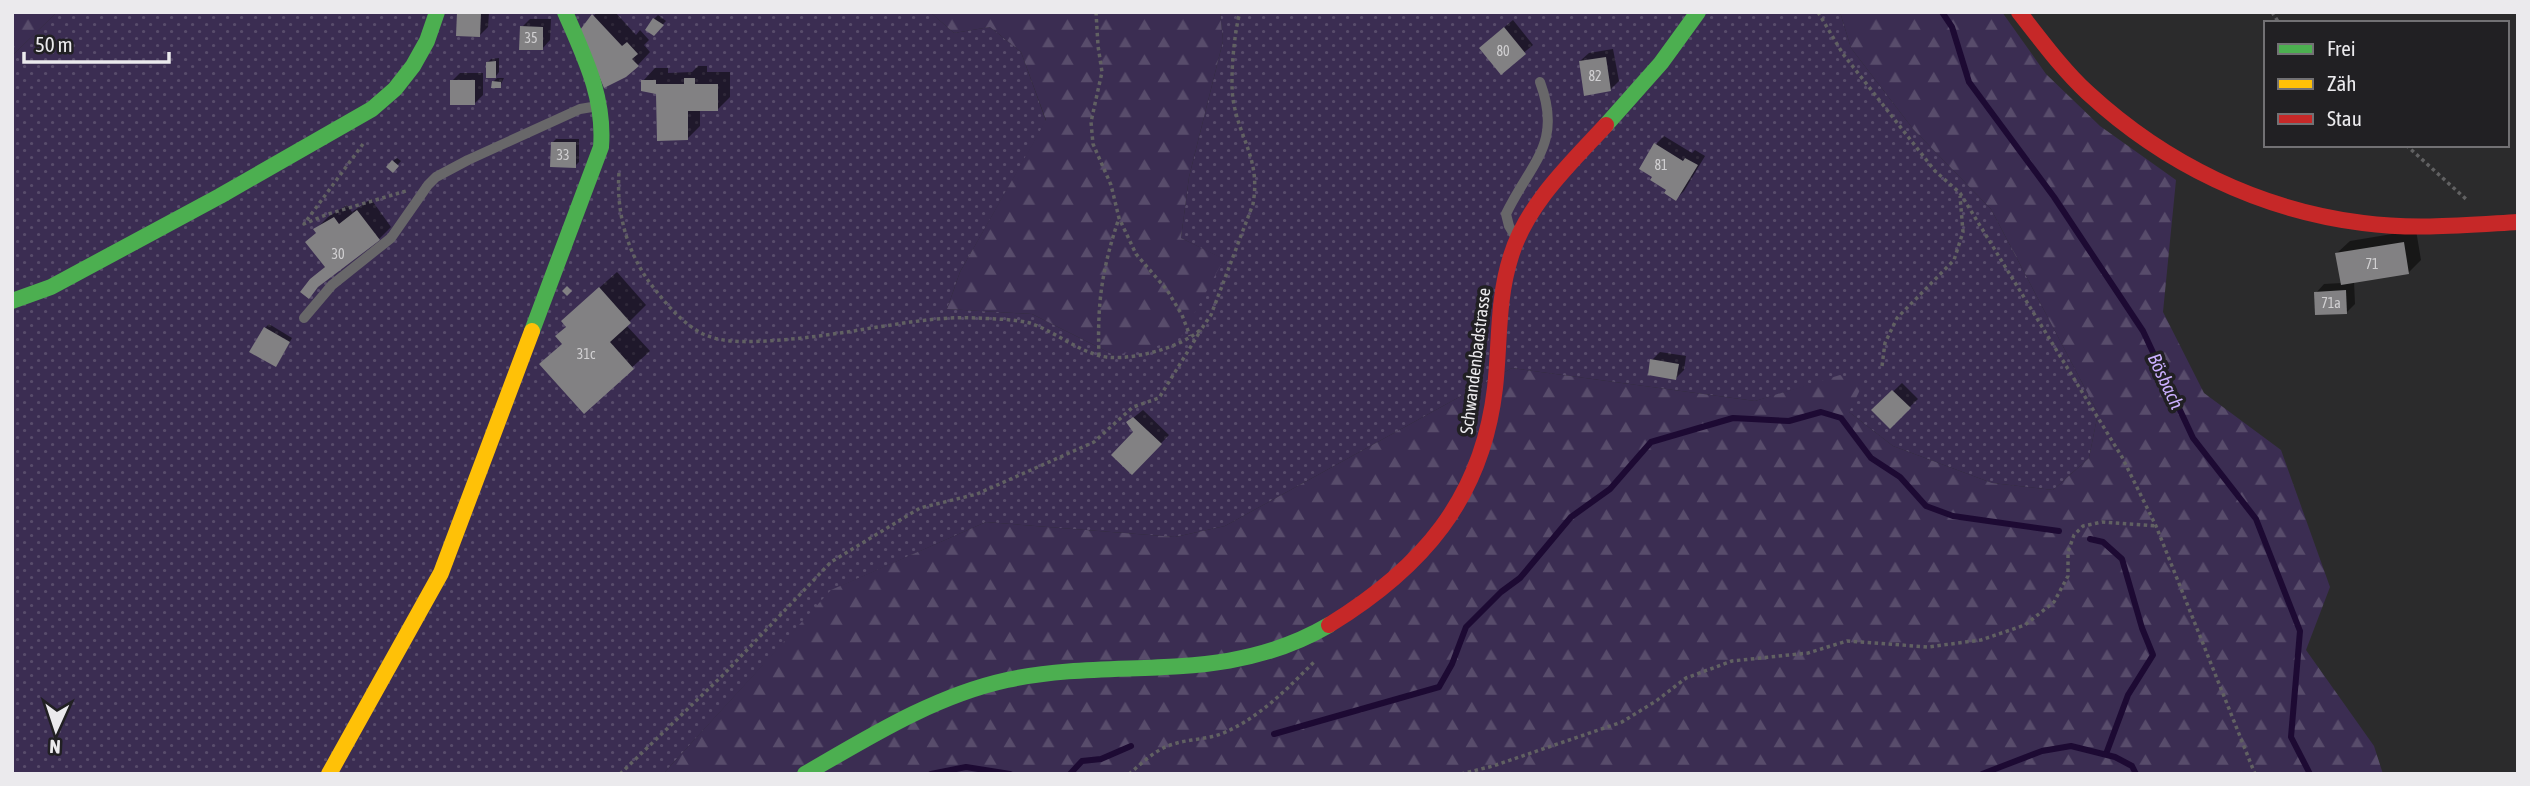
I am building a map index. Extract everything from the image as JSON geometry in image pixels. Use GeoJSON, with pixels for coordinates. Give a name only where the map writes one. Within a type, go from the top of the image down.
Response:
{"type":"FeatureCollection","features":[{"type":"Feature","properties":{"kind":"street"},"geometry":{"type":"LineString","coordinates":[[12,301],[51,287],[220,196],[372,109],[398,86],[412,69],[427,43],[437,12]]}},
{"type":"Feature","properties":{"kind":"street"},"geometry":{"type":"LineString","coordinates":[[329,774],[441,573],[596,163],[603,134],[601,105],[595,82],[565,12]]}},
{"type":"Feature","properties":{"kind":"street","name":"Schwandenbadstrasse"},"geometry":{"type":"LineString","coordinates":[[805,774],[889,725],[960,694],[992,684],[1034,676],[1225,663],[1264,654],[1305,639],[1334,624],[1354,611],[1415,559],[1457,510],[1471,483],[1483,447],[1492,406],[1502,292],[1517,238],[1557,178],[1656,70],[1698,12]]}},
{"type":"Feature","properties":{"kind":"street"},"geometry":{"type":"LineString","coordinates":[[2019,12],[2040,43],[2065,72],[2092,97],[2160,149],[2236,192],[2301,213],[2367,224],[2427,226],[2518,222]]}},
{"type":"Feature","properties":{"kind":"lane"},"geometry":{"type":"LineString","coordinates":[[1517,238],[1508,226],[1506,214],[1534,169],[1549,122],[1546,99],[1539,82]]}},
{"type":"Feature","properties":{"kind":"lane"},"geometry":{"type":"LineString","coordinates":[[304,318],[332,285],[391,237],[428,185],[444,171],[580,109],[601,105]]}},
{"type":"Feature","properties":{"kind":"path"},"geometry":{"type":"LineString","coordinates":[[1096,12],[1102,72],[1091,122],[1093,144],[1111,185],[1119,219],[1136,254],[1167,290],[1182,315],[1190,337]]}},
{"type":"Feature","properties":{"kind":"path"},"geometry":{"type":"LineString","coordinates":[[620,774],[723,675],[831,562],[920,508],[977,494],[1094,442],[1133,407],[1158,398],[1211,315],[1246,225],[1256,189],[1253,160],[1233,96],[1236,34],[1240,12]]}},
{"type":"Feature","properties":{"kind":"path"},"geometry":{"type":"LineString","coordinates":[[1818,12],[1843,54],[1935,171],[1960,193],[2122,457],[2156,526],[2255,774]]}},
{"type":"Feature","properties":{"kind":"path"},"geometry":{"type":"LineString","coordinates":[[363,143],[304,224],[328,214],[428,185]]}},
{"type":"Feature","properties":{"kind":"path"},"geometry":{"type":"LineString","coordinates":[[2408,147],[2466,199],[2487,224]]}},
{"type":"Feature","properties":{"kind":"path"},"geometry":{"type":"LineString","coordinates":[[618,187],[626,236],[649,282],[680,318],[715,338],[739,341],[783,340],[922,320],[975,318],[1029,323],[1099,356],[1113,358],[1144,354],[1177,344],[1202,328]]}},
{"type":"Feature","properties":{"kind":"path"},"geometry":{"type":"LineString","coordinates":[[1882,366],[1885,343],[1897,318],[1954,260],[1963,232],[1960,193]]}},
{"type":"Feature","properties":{"kind":"path"},"geometry":{"type":"LineString","coordinates":[[1099,356],[1098,305],[1107,255],[1119,219]]}},
{"type":"Feature","properties":{"kind":"path"},"geometry":{"type":"LineString","coordinates":[[1461,774],[1493,766],[1622,722],[1686,678],[1732,662],[1808,653],[1847,640],[1928,647],[1981,640],[2025,625],[2054,602],[2068,576],[2068,552],[2074,536],[2083,526],[2102,522],[2156,526]]}},
{"type":"Feature","properties":{"kind":"path"},"geometry":{"type":"LineString","coordinates":[[1129,774],[1168,746],[1218,735],[1244,723],[1281,694],[1315,662]]}},
{"type":"Feature","properties":{"kind":"green space"},"geometry":{"type":"Polygon","coordinates":[[[12,12],[57,12],[12,56],[12,12]]]}},
{"type":"Feature","properties":{"kind":"green space"},"geometry":{"type":"Polygon","coordinates":[[[57,12],[930,12],[954,33],[990,27],[1021,52],[1046,121],[960,272],[947,309],[1032,314],[1114,355],[1223,259],[1181,238],[1189,177],[1223,41],[1220,12],[1840,12],[1851,48],[1913,129],[1991,209],[2098,413],[2089,458],[2053,490],[1992,483],[1893,446],[1849,412],[1840,376],[1755,401],[1512,368],[1225,526],[1175,537],[986,522],[832,590],[663,774],[12,774],[12,56],[57,12]]]}},
{"type":"Feature","properties":{"kind":"green space"},"geometry":{"type":"Polygon","coordinates":[[[930,12],[1220,12],[1223,41],[1189,177],[1181,238],[1224,259],[1182,336],[1147,350],[1114,355],[1032,314],[947,309],[960,272],[1046,120],[1021,52],[990,27],[954,33],[930,12]]]}},
{"type":"Feature","properties":{"kind":"green space"},"geometry":{"type":"Polygon","coordinates":[[[1840,12],[2002,12],[2046,74],[2100,126],[2176,180],[2163,312],[2204,393],[2281,450],[2330,587],[2306,650],[2374,746],[2383,774],[663,774],[831,590],[986,522],[1175,537],[1225,526],[1512,368],[1755,401],[1840,375],[1863,384],[1849,412],[1893,446],[1992,483],[2053,490],[2089,458],[2098,413],[1991,209],[1913,129],[1851,48],[1840,12]]]}},
{"type":"Feature","properties":{"kind":"building"},"geometry":{"type":"Polygon","coordinates":[[[457,12],[481,13],[480,37],[456,36],[457,12]]]}},
{"type":"Feature","properties":{"kind":"building"},"geometry":{"type":"Polygon","coordinates":[[[592,14],[622,46],[627,42],[638,54],[632,59],[639,66],[626,77],[604,88],[580,30],[592,14]]]}},
{"type":"Feature","properties":{"kind":"building"},"geometry":{"type":"Polygon","coordinates":[[[653,18],[664,25],[654,36],[645,30],[653,18]]]}},
{"type":"Feature","properties":{"kind":"building"},"geometry":{"type":"Polygon","coordinates":[[[520,26],[543,27],[543,50],[519,50],[520,26]]]}},
{"type":"Feature","properties":{"kind":"building"},"geometry":{"type":"Polygon","coordinates":[[[1504,27],[1526,54],[1501,75],[1479,48],[1504,27]]]}},
{"type":"Feature","properties":{"kind":"building"},"geometry":{"type":"Polygon","coordinates":[[[1606,57],[1611,91],[1584,96],[1579,61],[1606,57]]]}},
{"type":"Feature","properties":{"kind":"building"},"geometry":{"type":"Polygon","coordinates":[[[496,61],[496,78],[486,78],[486,62],[496,61]]]}},
{"type":"Feature","properties":{"kind":"building"},"geometry":{"type":"Polygon","coordinates":[[[684,78],[695,78],[695,84],[718,84],[718,111],[688,111],[688,140],[657,141],[656,94],[641,91],[641,80],[656,80],[656,84],[684,84],[684,78]]]}},
{"type":"Feature","properties":{"kind":"building"},"geometry":{"type":"Polygon","coordinates":[[[450,80],[475,80],[475,105],[450,105],[450,80]]]}},
{"type":"Feature","properties":{"kind":"building"},"geometry":{"type":"Polygon","coordinates":[[[492,81],[501,82],[501,88],[491,88],[492,81]]]}},
{"type":"Feature","properties":{"kind":"building"},"geometry":{"type":"Polygon","coordinates":[[[551,142],[576,142],[576,168],[550,167],[551,142]]]}},
{"type":"Feature","properties":{"kind":"building"},"geometry":{"type":"Polygon","coordinates":[[[1654,143],[1683,161],[1685,158],[1698,165],[1676,201],[1664,193],[1666,190],[1650,180],[1652,177],[1639,169],[1654,143]]]}},
{"type":"Feature","properties":{"kind":"building"},"geometry":{"type":"Polygon","coordinates":[[[392,160],[399,166],[393,173],[386,167],[392,160]]]}},
{"type":"Feature","properties":{"kind":"building"},"geometry":{"type":"Polygon","coordinates":[[[357,210],[380,240],[318,287],[309,299],[300,292],[310,279],[325,267],[305,242],[316,233],[313,229],[334,217],[339,224],[357,210]]]}},
{"type":"Feature","properties":{"kind":"building"},"geometry":{"type":"Polygon","coordinates":[[[2404,242],[2409,274],[2341,285],[2335,253],[2404,242]]]}},
{"type":"Feature","properties":{"kind":"building"},"geometry":{"type":"Polygon","coordinates":[[[567,286],[572,291],[567,296],[562,291],[567,286]]]}},
{"type":"Feature","properties":{"kind":"building"},"geometry":{"type":"Polygon","coordinates":[[[599,287],[631,323],[610,342],[634,369],[584,414],[539,364],[562,344],[555,336],[566,327],[561,321],[599,287]]]}},
{"type":"Feature","properties":{"kind":"building"},"geometry":{"type":"Polygon","coordinates":[[[2346,290],[2347,314],[2315,315],[2314,292],[2346,290]]]}},
{"type":"Feature","properties":{"kind":"building"},"geometry":{"type":"Polygon","coordinates":[[[264,327],[290,342],[276,367],[249,352],[264,327]]]}},
{"type":"Feature","properties":{"kind":"building"},"geometry":{"type":"Polygon","coordinates":[[[1650,359],[1679,364],[1676,380],[1648,375],[1650,359]]]}},
{"type":"Feature","properties":{"kind":"building"},"geometry":{"type":"Polygon","coordinates":[[[1892,390],[1911,408],[1890,429],[1871,410],[1892,390]]]}},
{"type":"Feature","properties":{"kind":"building"},"geometry":{"type":"Polygon","coordinates":[[[1133,417],[1162,444],[1132,475],[1111,455],[1133,432],[1126,422],[1133,417]]]}},
{"type":"Feature","properties":{"kind":"waterway","name":"Bösbach"},"geometry":{"type":"LineString","coordinates":[[1942,12],[1952,27],[1969,82],[2054,197],[2143,331],[2193,438],[2256,519],[2300,631],[2291,737],[2310,774]]}},
{"type":"Feature","properties":{"kind":"waterway"},"geometry":{"type":"LineString","coordinates":[[1274,734],[1439,687],[1452,664],[1466,627],[1501,592],[1520,578],[1571,517],[1610,489],[1651,442],[1733,418],[1789,421],[1821,412],[1841,418],[1871,458],[1900,477],[1926,506],[1953,516],[2059,531]]}},
{"type":"Feature","properties":{"kind":"waterway"},"geometry":{"type":"LineString","coordinates":[[2090,539],[2103,542],[2122,559],[2142,628],[2153,655],[2128,695],[2106,754]]}},
{"type":"Feature","properties":{"kind":"waterway"},"geometry":{"type":"LineString","coordinates":[[1070,774],[1082,761],[1101,759],[1131,746]]}},
{"type":"Feature","properties":{"kind":"waterway"},"geometry":{"type":"LineString","coordinates":[[1982,774],[2042,751],[2071,746],[2115,757],[2132,766],[2136,774]]}},
{"type":"Feature","properties":{"kind":"waterway"},"geometry":{"type":"LineString","coordinates":[[931,774],[966,767],[1010,774]]}},
{"type":"Feature","properties":{"kind":"traffic: fast"},"geometry":{"type":"LineString","coordinates":[[12,301],[51,287],[220,196],[372,109],[395,89],[413,66],[427,41],[437,12]]}},
{"type":"Feature","properties":{"kind":"traffic: fast"},"geometry":{"type":"LineString","coordinates":[[532,331],[601,147],[600,111],[592,77],[565,12]]}},
{"type":"Feature","properties":{"kind":"traffic: fast"},"geometry":{"type":"LineString","coordinates":[[1606,125],[1661,63],[1698,12]]}},
{"type":"Feature","properties":{"kind":"traffic: fast"},"geometry":{"type":"LineString","coordinates":[[805,774],[903,719],[980,687],[1049,673],[1170,667],[1250,656],[1289,644],[1329,625]]}},
{"type":"Feature","properties":{"kind":"traffic: slow"},"geometry":{"type":"LineString","coordinates":[[329,774],[441,573],[532,331]]}},
{"type":"Feature","properties":{"kind":"traffic: jam"},"geometry":{"type":"LineString","coordinates":[[2019,12],[2069,74],[2118,118],[2182,162],[2251,195],[2325,217],[2382,225],[2440,226],[2518,222]]}},
{"type":"Feature","properties":{"kind":"traffic: jam"},"geometry":{"type":"LineString","coordinates":[[1329,625],[1392,580],[1419,554],[1442,527],[1461,497],[1477,464],[1488,428],[1495,388],[1503,289],[1518,237],[1551,186],[1606,125]]}}]}
